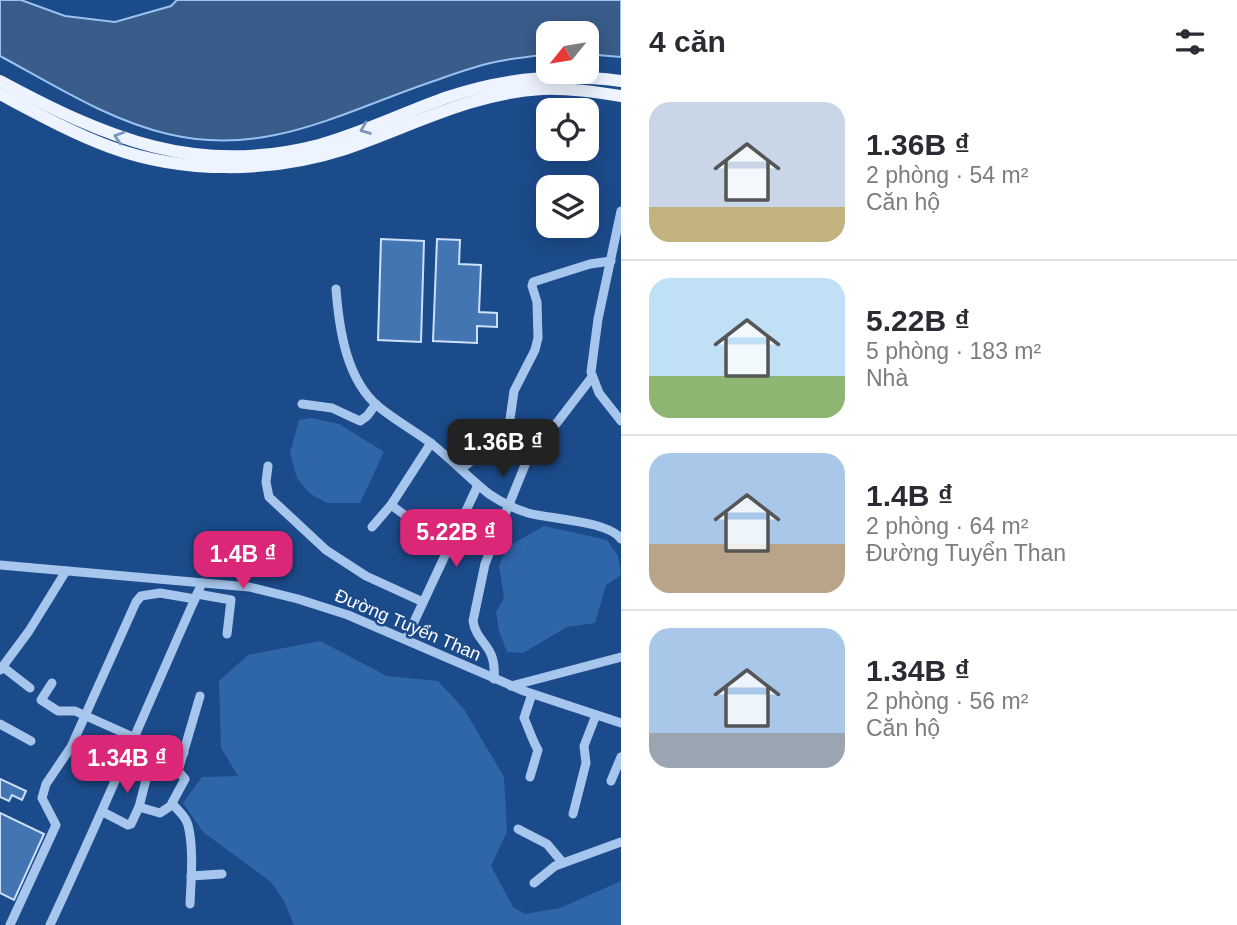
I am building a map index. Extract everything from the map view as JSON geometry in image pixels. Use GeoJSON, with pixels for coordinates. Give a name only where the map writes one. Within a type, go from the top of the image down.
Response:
{"type":"FeatureCollection","features":[{"type":"Feature","properties":{"kind":"main road"},"geometry":{"type":"LineString","coordinates":[[0,81],[113,136],[165,150],[229,156],[266,154],[318,145],[448,97],[508,82],[570,76],[621,81]]}},
{"type":"Feature","properties":{"kind":"main road"},"geometry":{"type":"LineString","coordinates":[[0,94],[80,135],[110,147],[163,161],[229,166],[266,165],[321,156],[451,108],[510,92],[572,89],[621,96]]}},
{"type":"Feature","properties":{"kind":"street"},"geometry":{"type":"LineString","coordinates":[[621,211],[594,342],[592,377],[599,393],[621,421]]}},
{"type":"Feature","properties":{"kind":"street"},"geometry":{"type":"LineString","coordinates":[[461,469],[497,441],[509,426],[514,391],[535,350],[538,338],[537,302],[533,282],[590,264],[610,264],[621,269]]}},
{"type":"Feature","properties":{"kind":"street"},"geometry":{"type":"LineString","coordinates":[[335,289],[340,330],[348,355],[364,390],[376,404],[431,443],[478,485],[508,505],[526,513],[610,529],[621,539]]}},
{"type":"Feature","properties":{"kind":"street"},"geometry":{"type":"LineString","coordinates":[[556,424],[592,377]]}},
{"type":"Feature","properties":{"kind":"street"},"geometry":{"type":"LineString","coordinates":[[302,404],[332,408],[360,421],[376,404]]}},
{"type":"Feature","properties":{"kind":"street"},"geometry":{"type":"LineString","coordinates":[[372,527],[391,505],[431,443]]}},
{"type":"Feature","properties":{"kind":"street"},"geometry":{"type":"LineString","coordinates":[[494,679],[494,660],[473,621],[485,564],[525,465]]}},
{"type":"Feature","properties":{"kind":"street"},"geometry":{"type":"LineString","coordinates":[[268,466],[266,482],[269,497],[317,542],[355,569],[423,603]]}},
{"type":"Feature","properties":{"kind":"street"},"geometry":{"type":"LineString","coordinates":[[406,639],[478,485]]}},
{"type":"Feature","properties":{"kind":"street"},"geometry":{"type":"LineString","coordinates":[[391,505],[449,548]]}},
{"type":"Feature","properties":{"kind":"street","name":"Đường Tuyển Than"},"geometry":{"type":"LineString","coordinates":[[0,565],[249,587],[298,599],[348,615],[511,686],[621,723]]}},
{"type":"Feature","properties":{"kind":"street"},"geometry":{"type":"LineString","coordinates":[[30,688],[1,669],[29,631],[66,571]]}},
{"type":"Feature","properties":{"kind":"street"},"geometry":{"type":"LineString","coordinates":[[148,594],[149,578]]}},
{"type":"Feature","properties":{"kind":"street"},"geometry":{"type":"LineString","coordinates":[[50,925],[103,812],[133,737],[202,583]]}},
{"type":"Feature","properties":{"kind":"street"},"geometry":{"type":"LineString","coordinates":[[10,925],[56,825],[42,798],[46,783],[71,747],[136,602],[141,596],[160,593],[231,600],[227,634]]}},
{"type":"Feature","properties":{"kind":"street"},"geometry":{"type":"LineString","coordinates":[[511,686],[621,657]]}},
{"type":"Feature","properties":{"kind":"street"},"geometry":{"type":"LineString","coordinates":[[52,683],[41,702],[58,711],[75,711],[133,737],[184,752]]}},
{"type":"Feature","properties":{"kind":"street"},"geometry":{"type":"LineString","coordinates":[[530,777],[538,750],[523,718],[532,694]]}},
{"type":"Feature","properties":{"kind":"street"},"geometry":{"type":"LineString","coordinates":[[139,807],[160,813],[172,805],[185,779],[178,771],[200,696]]}},
{"type":"Feature","properties":{"kind":"street"},"geometry":{"type":"LineString","coordinates":[[573,814],[586,762],[584,747],[596,715]]}},
{"type":"Feature","properties":{"kind":"street"},"geometry":{"type":"LineString","coordinates":[[0,724],[31,741]]}},
{"type":"Feature","properties":{"kind":"street"},"geometry":{"type":"LineString","coordinates":[[611,781],[621,757]]}},
{"type":"Feature","properties":{"kind":"street"},"geometry":{"type":"LineString","coordinates":[[103,812],[130,825],[139,807],[148,772]]}},
{"type":"Feature","properties":{"kind":"street"},"geometry":{"type":"LineString","coordinates":[[172,805],[184,816],[188,825],[190,904]]}},
{"type":"Feature","properties":{"kind":"street"},"geometry":{"type":"LineString","coordinates":[[517,829],[547,844],[563,863]]}},
{"type":"Feature","properties":{"kind":"street"},"geometry":{"type":"LineString","coordinates":[[534,883],[546,872],[563,863],[621,842]]}},
{"type":"Feature","properties":{"kind":"street"},"geometry":{"type":"LineString","coordinates":[[191,876],[222,874]]}},
{"type":"Feature","properties":{"kind":"shaded area"},"geometry":{"type":"Polygon","coordinates":[[[0,0],[21,0],[65,16],[115,22],[171,6],[177,0],[621,0],[621,57],[599,55],[599,21],[536,21],[536,56],[472,68],[304,128],[239,140],[204,140],[146,128],[82,101],[0,56],[0,0]]]}},
{"type":"Feature","properties":{"kind":"shaded area"},"geometry":{"type":"Polygon","coordinates":[[[312,418],[339,424],[384,452],[360,503],[327,503],[309,493],[297,478],[290,453],[299,420],[312,418]]]}},
{"type":"Feature","properties":{"kind":"shaded area"},"geometry":{"type":"Polygon","coordinates":[[[544,526],[607,540],[618,556],[621,575],[606,585],[595,623],[567,627],[523,653],[507,652],[499,631],[496,612],[504,598],[499,566],[507,547],[544,526]]]}},
{"type":"Feature","properties":{"kind":"shaded area"},"geometry":{"type":"Polygon","coordinates":[[[320,641],[387,676],[438,681],[464,709],[504,777],[507,832],[491,866],[513,907],[525,914],[560,908],[621,881],[621,925],[294,925],[284,901],[271,882],[203,832],[183,803],[202,777],[238,776],[221,748],[219,681],[248,655],[320,641]]]}},
{"type":"Feature","properties":{"kind":"building"},"geometry":{"type":"Polygon","coordinates":[[[381,239],[424,241],[421,342],[378,340],[381,239]]]}},
{"type":"Feature","properties":{"kind":"building"},"geometry":{"type":"Polygon","coordinates":[[[437,239],[460,240],[459,264],[481,265],[479,312],[497,313],[497,327],[477,326],[477,343],[433,341],[437,239]]]}},
{"type":"Feature","properties":{"kind":"building"},"geometry":{"type":"Polygon","coordinates":[[[0,779],[26,791],[22,800],[12,795],[9,801],[0,797],[0,779]]]}},
{"type":"Feature","properties":{"kind":"building"},"geometry":{"type":"Polygon","coordinates":[[[0,813],[44,834],[14,900],[0,893],[0,813]]]}}]}
